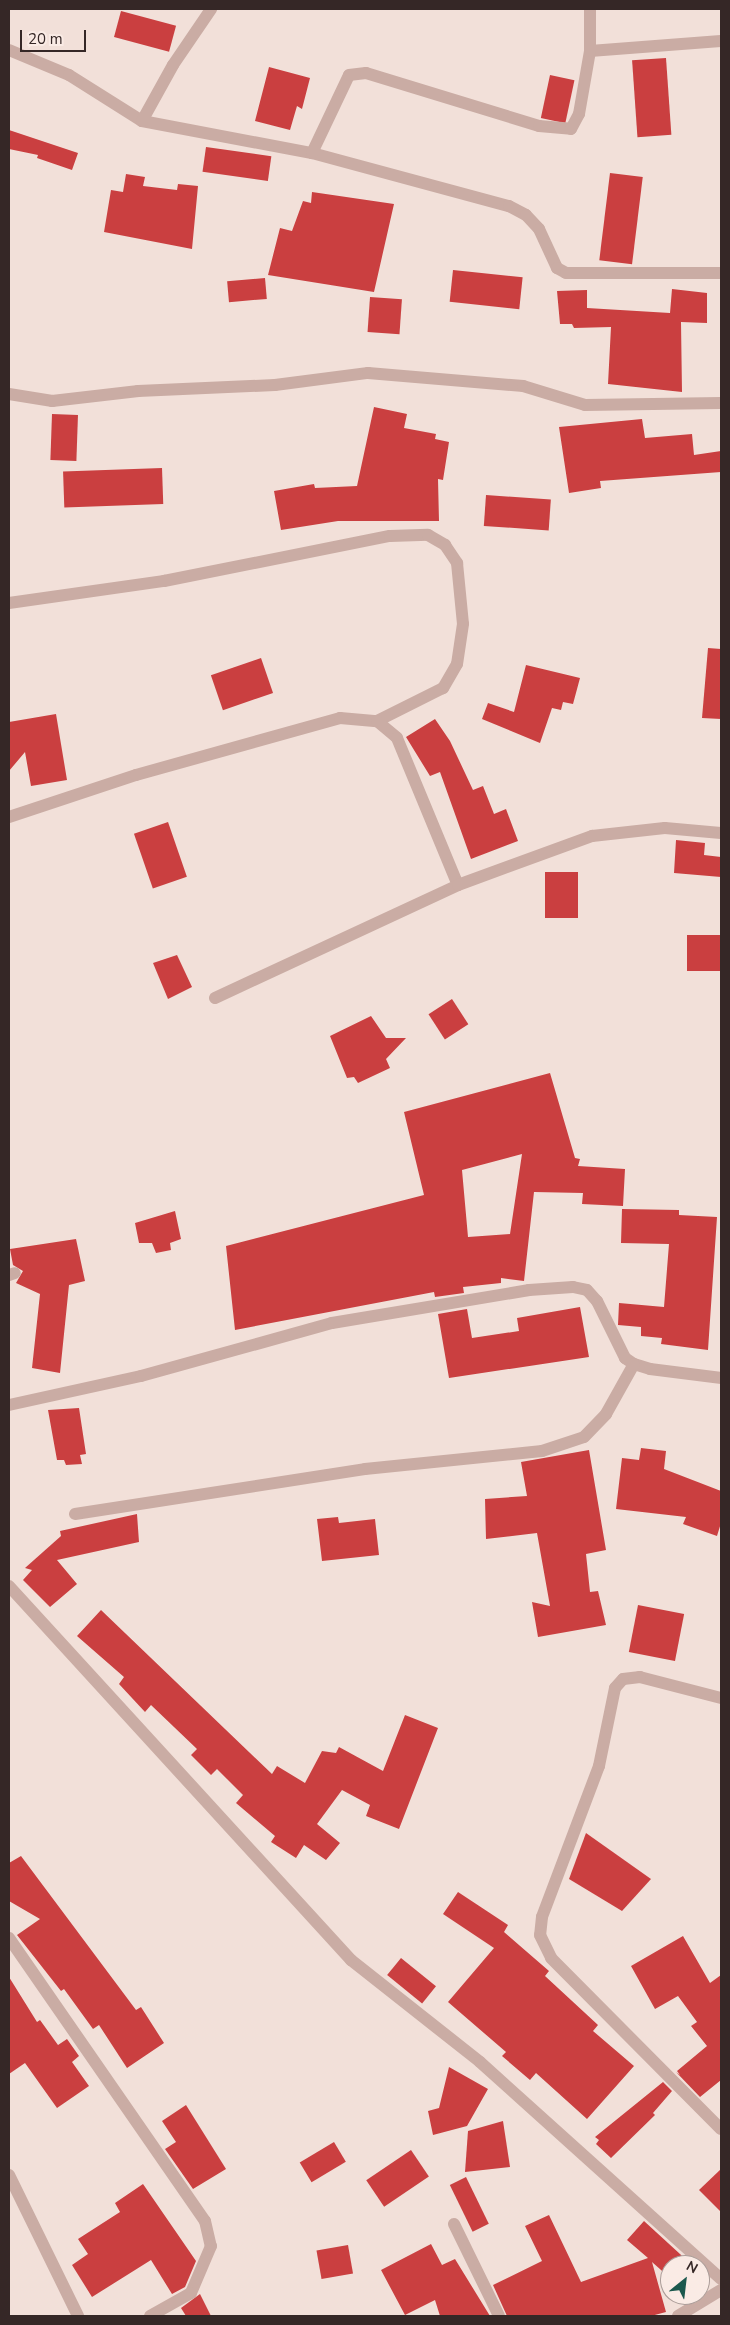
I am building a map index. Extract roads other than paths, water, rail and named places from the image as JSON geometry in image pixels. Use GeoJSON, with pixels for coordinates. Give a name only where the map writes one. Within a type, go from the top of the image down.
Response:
{"type":"FeatureCollection","features":[{"type":"Feature","properties":{"kind":"street"},"geometry":{"type":"LineString","coordinates":[[142,120],[173,65],[211,9]]}},
{"type":"Feature","properties":{"kind":"street"},"geometry":{"type":"LineString","coordinates":[[312,153],[348,75],[366,73],[539,126],[571,129],[579,114],[590,51],[590,9]]}},
{"type":"Feature","properties":{"kind":"street"},"geometry":{"type":"LineString","coordinates":[[590,51],[721,41]]}},
{"type":"Feature","properties":{"kind":"street"},"geometry":{"type":"LineString","coordinates":[[9,50],[69,75],[142,120],[312,153],[509,206],[526,215],[539,229],[557,268],[566,273],[721,273]]}},
{"type":"Feature","properties":{"kind":"street"},"geometry":{"type":"LineString","coordinates":[[9,394],[52,401],[155,390],[275,385],[368,373],[522,386],[585,404],[721,403]]}},
{"type":"Feature","properties":{"kind":"street"},"geometry":{"type":"LineString","coordinates":[[9,604],[164,581],[390,536],[428,534],[445,546],[457,563],[463,624],[457,664],[442,688],[377,721],[340,718],[136,775],[9,817]]}},
{"type":"Feature","properties":{"kind":"street"},"geometry":{"type":"LineString","coordinates":[[377,721],[397,738],[458,885]]}},
{"type":"Feature","properties":{"kind":"street"},"geometry":{"type":"LineString","coordinates":[[215,998],[458,885],[592,836],[664,828],[721,833]]}},
{"type":"Feature","properties":{"kind":"street"},"geometry":{"type":"LineString","coordinates":[[9,1406],[141,1376],[332,1323],[538,1289],[587,1290],[597,1301],[625,1358],[634,1364],[650,1370],[721,1378]]}},
{"type":"Feature","properties":{"kind":"street"},"geometry":{"type":"LineString","coordinates":[[75,1514],[365,1469],[542,1451],[584,1437],[606,1414],[634,1364]]}},
{"type":"Feature","properties":{"kind":"street"},"geometry":{"type":"LineString","coordinates":[[9,1586],[350,1960],[480,2062],[721,2279]]}},
{"type":"Feature","properties":{"kind":"street"},"geometry":{"type":"LineString","coordinates":[[721,1698],[640,1676],[623,1679],[615,1688],[599,1766],[542,1917],[540,1935],[551,1958],[721,2130]]}},
{"type":"Feature","properties":{"kind":"street"},"geometry":{"type":"LineString","coordinates":[[9,1938],[205,2221],[211,2246],[191,2293],[150,2316]]}},
{"type":"Feature","properties":{"kind":"street"},"geometry":{"type":"LineString","coordinates":[[9,2175],[78,2316]]}},
{"type":"Feature","properties":{"kind":"street"},"geometry":{"type":"LineString","coordinates":[[454,2224],[499,2316]]}},
{"type":"Feature","properties":{"kind":"street"},"geometry":{"type":"LineString","coordinates":[[678,2316],[721,2290]]}}]}
